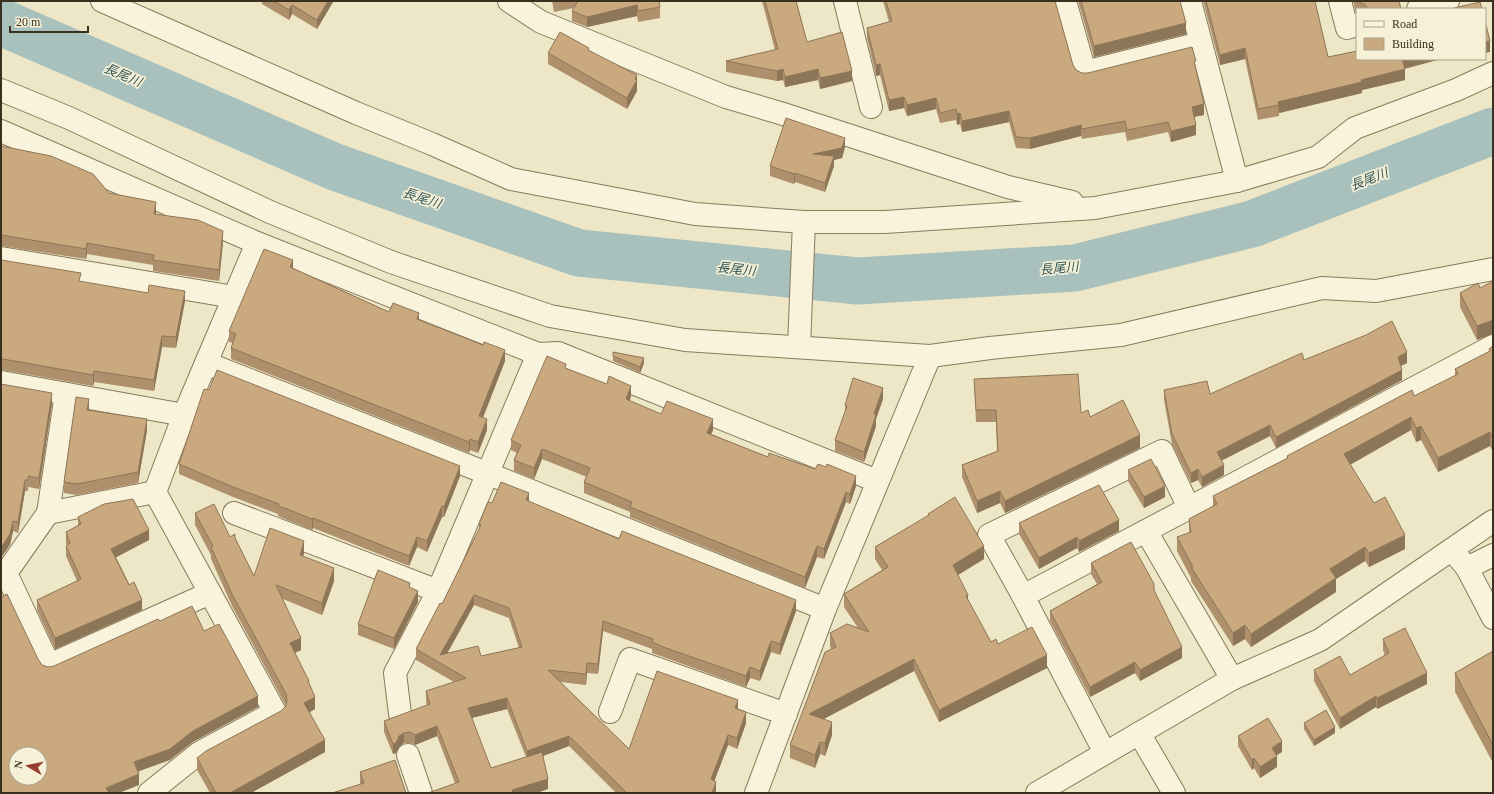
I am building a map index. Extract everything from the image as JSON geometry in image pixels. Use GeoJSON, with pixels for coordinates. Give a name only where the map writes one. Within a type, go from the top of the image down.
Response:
{"type":"FeatureCollection","features":[{"type":"Feature","properties":{"kind":"street"},"geometry":{"type":"LineString","coordinates":[[102,1],[356,113],[432,144],[511,179],[695,214],[804,222],[885,222],[1095,208],[1237,181],[1318,157],[1355,128],[1456,90],[1493,73]]}},
{"type":"Feature","properties":{"kind":"street"},"geometry":{"type":"LineString","coordinates":[[509,1],[541,22],[726,97],[780,113],[1008,188],[1095,208]]}},
{"type":"Feature","properties":{"kind":"street"},"geometry":{"type":"LineString","coordinates":[[845,1],[871,107]]}},
{"type":"Feature","properties":{"kind":"street"},"geometry":{"type":"LineString","coordinates":[[1065,1],[1085,72],[1201,43]]}},
{"type":"Feature","properties":{"kind":"street"},"geometry":{"type":"LineString","coordinates":[[1190,1],[1237,181]]}},
{"type":"Feature","properties":{"kind":"street"},"geometry":{"type":"LineString","coordinates":[[1340,1],[1347,28],[1356,25]]}},
{"type":"Feature","properties":{"kind":"street"},"geometry":{"type":"LineString","coordinates":[[1422,8],[1448,1]]}},
{"type":"Feature","properties":{"kind":"street"},"geometry":{"type":"LineString","coordinates":[[1,90],[69,118],[270,212],[391,262],[550,316],[685,340],[930,356],[990,348],[1121,335],[1322,288],[1376,290],[1493,269]]}},
{"type":"Feature","properties":{"kind":"street"},"geometry":{"type":"LineString","coordinates":[[1,131],[257,243],[538,354],[558,354],[877,481]]}},
{"type":"Feature","properties":{"kind":"street"},"geometry":{"type":"LineString","coordinates":[[799,347],[804,222]]}},
{"type":"Feature","properties":{"kind":"street"},"geometry":{"type":"LineString","coordinates":[[149,793],[199,753],[275,712],[155,492],[184,415],[257,243]]}},
{"type":"Feature","properties":{"kind":"street"},"geometry":{"type":"LineString","coordinates":[[1,258],[234,297]]}},
{"type":"Feature","properties":{"kind":"street"},"geometry":{"type":"LineString","coordinates":[[1023,596],[1493,346]]}},
{"type":"Feature","properties":{"kind":"street"},"geometry":{"type":"LineString","coordinates":[[400,714],[395,673],[438,591],[489,474],[538,354]]}},
{"type":"Feature","properties":{"kind":"street"},"geometry":{"type":"LineString","coordinates":[[756,793],[825,609],[930,356]]}},
{"type":"Feature","properties":{"kind":"street"},"geometry":{"type":"LineString","coordinates":[[206,363],[489,474],[825,609]]}},
{"type":"Feature","properties":{"kind":"street"},"geometry":{"type":"LineString","coordinates":[[1,382],[184,415]]}},
{"type":"Feature","properties":{"kind":"street"},"geometry":{"type":"LineString","coordinates":[[66,394],[48,513],[6,572],[49,665],[210,593]]}},
{"type":"Feature","properties":{"kind":"street"},"geometry":{"type":"LineString","coordinates":[[1105,753],[1023,596],[989,535],[1162,451],[1190,508]]}},
{"type":"Feature","properties":{"kind":"street"},"geometry":{"type":"LineString","coordinates":[[48,513],[155,492]]}},
{"type":"Feature","properties":{"kind":"street"},"geometry":{"type":"LineString","coordinates":[[234,513],[438,591]]}},
{"type":"Feature","properties":{"kind":"street"},"geometry":{"type":"LineString","coordinates":[[1037,793],[1232,679],[1320,640],[1452,550],[1493,520]]}},
{"type":"Feature","properties":{"kind":"street"},"geometry":{"type":"LineString","coordinates":[[1146,531],[1232,679]]}},
{"type":"Feature","properties":{"kind":"street"},"geometry":{"type":"LineString","coordinates":[[1452,550],[1467,568],[1493,618]]}},
{"type":"Feature","properties":{"kind":"street"},"geometry":{"type":"LineString","coordinates":[[1467,568],[1493,555]]}},
{"type":"Feature","properties":{"kind":"street"},"geometry":{"type":"LineString","coordinates":[[610,712],[630,659],[786,714]]}},
{"type":"Feature","properties":{"kind":"street"},"geometry":{"type":"LineString","coordinates":[[1139,733],[1174,793]]}},
{"type":"Feature","properties":{"kind":"street"},"geometry":{"type":"LineString","coordinates":[[408,755],[421,793]]}},
{"type":"Feature","properties":{"kind":"building"},"geometry":{"type":"Polygon","coordinates":[[[274,1],[328,1],[317,20],[292,5],[289,10],[274,1]]]}},
{"type":"Feature","properties":{"kind":"building"},"geometry":{"type":"Polygon","coordinates":[[[578,1],[659,1],[660,7],[638,11],[637,5],[587,17],[572,11],[578,1]]]}},
{"type":"Feature","properties":{"kind":"building"},"geometry":{"type":"Polygon","coordinates":[[[765,1],[796,1],[807,42],[842,32],[852,71],[820,78],[818,69],[785,77],[783,69],[777,71],[726,61],[778,49],[765,1]]]}},
{"type":"Feature","properties":{"kind":"building"},"geometry":{"type":"Polygon","coordinates":[[[886,1],[1055,1],[1073,65],[1076,70],[1082,73],[1088,73],[1192,47],[1204,104],[1192,107],[1196,125],[1171,131],[1168,122],[1127,130],[1125,121],[1082,129],[1081,125],[1030,138],[1016,137],[1009,111],[962,121],[960,113],[957,114],[956,109],[940,113],[936,98],[907,105],[904,97],[889,100],[880,64],[876,65],[867,28],[892,21],[886,1]]]}},
{"type":"Feature","properties":{"kind":"building"},"geometry":{"type":"Polygon","coordinates":[[[1081,1],[1180,1],[1186,23],[1094,46],[1081,1]]]}},
{"type":"Feature","properties":{"kind":"building"},"geometry":{"type":"Polygon","coordinates":[[[1206,1],[1315,1],[1328,57],[1356,51],[1356,60],[1402,60],[1405,69],[1361,80],[1362,82],[1278,102],[1279,105],[1258,109],[1245,48],[1220,55],[1206,1]]]}},
{"type":"Feature","properties":{"kind":"building"},"geometry":{"type":"Polygon","coordinates":[[[1399,1],[1401,8],[1367,8],[1360,2],[1356,2],[1399,1]]]}},
{"type":"Feature","properties":{"kind":"building"},"geometry":{"type":"Polygon","coordinates":[[[1480,2],[1482,8],[1454,8],[1480,2]]]}},
{"type":"Feature","properties":{"kind":"building"},"geometry":{"type":"Polygon","coordinates":[[[1486,25],[1490,41],[1486,42],[1486,25]]]}},
{"type":"Feature","properties":{"kind":"building"},"geometry":{"type":"Polygon","coordinates":[[[560,32],[589,48],[588,50],[637,75],[635,79],[637,80],[627,98],[548,53],[560,32]]]}},
{"type":"Feature","properties":{"kind":"building"},"geometry":{"type":"Polygon","coordinates":[[[786,118],[845,138],[842,148],[813,154],[834,156],[825,183],[770,166],[786,118]]]}},
{"type":"Feature","properties":{"kind":"building"},"geometry":{"type":"Polygon","coordinates":[[[1,146],[51,156],[93,174],[109,193],[156,202],[154,214],[198,220],[223,231],[219,270],[153,260],[154,255],[87,243],[86,249],[1,235],[1,146]]]}},
{"type":"Feature","properties":{"kind":"building"},"geometry":{"type":"Polygon","coordinates":[[[264,249],[293,260],[290,267],[389,312],[393,303],[419,313],[417,319],[483,345],[484,342],[505,350],[479,416],[487,419],[478,442],[470,439],[469,442],[231,348],[236,334],[229,331],[264,249]]]}},
{"type":"Feature","properties":{"kind":"building"},"geometry":{"type":"Polygon","coordinates":[[[1,260],[81,273],[79,281],[148,293],[149,285],[185,291],[176,337],[162,336],[154,380],[94,371],[93,375],[1,359],[1,260]]]}},
{"type":"Feature","properties":{"kind":"building"},"geometry":{"type":"Polygon","coordinates":[[[1493,281],[1493,320],[1477,326],[1460,293],[1478,283],[1480,288],[1493,281]]]}},
{"type":"Feature","properties":{"kind":"building"},"geometry":{"type":"Polygon","coordinates":[[[1392,321],[1407,352],[1398,357],[1402,370],[1276,437],[1270,425],[1217,452],[1224,465],[1202,477],[1198,469],[1191,473],[1172,434],[1164,390],[1207,381],[1210,394],[1302,353],[1304,360],[1366,335],[1392,321]]]}},
{"type":"Feature","properties":{"kind":"building"},"geometry":{"type":"Polygon","coordinates":[[[1493,346],[1493,439],[1490,432],[1438,458],[1421,426],[1416,428],[1411,417],[1344,454],[1374,503],[1385,497],[1405,535],[1369,553],[1365,547],[1330,569],[1336,578],[1251,634],[1245,625],[1233,633],[1191,567],[1193,567],[1177,537],[1191,532],[1189,519],[1217,504],[1213,496],[1288,458],[1287,456],[1412,390],[1414,396],[1458,374],[1455,369],[1490,351],[1489,349],[1493,346]]]}},
{"type":"Feature","properties":{"kind":"building"},"geometry":{"type":"Polygon","coordinates":[[[613,352],[644,358],[640,367],[613,356],[613,352]]]}},
{"type":"Feature","properties":{"kind":"building"},"geometry":{"type":"Polygon","coordinates":[[[547,356],[566,364],[565,368],[607,384],[609,376],[631,386],[626,399],[661,414],[667,401],[713,419],[707,433],[768,457],[769,453],[815,469],[818,464],[826,467],[827,464],[856,476],[850,494],[846,492],[824,549],[817,546],[805,577],[630,507],[632,502],[584,482],[590,468],[542,449],[534,468],[514,460],[521,445],[511,440],[547,356]]]}},
{"type":"Feature","properties":{"kind":"building"},"geometry":{"type":"Polygon","coordinates":[[[217,370],[460,466],[444,507],[442,506],[427,541],[417,537],[409,556],[313,518],[312,519],[278,506],[279,504],[233,487],[179,464],[204,389],[209,390],[217,370]]]}},
{"type":"Feature","properties":{"kind":"building"},"geometry":{"type":"Polygon","coordinates":[[[1078,374],[1081,413],[1088,410],[1090,417],[1123,400],[1140,435],[1005,501],[1000,491],[977,501],[962,465],[998,451],[996,410],[976,410],[974,379],[1078,374]]]}},
{"type":"Feature","properties":{"kind":"building"},"geometry":{"type":"Polygon","coordinates":[[[853,378],[883,388],[874,414],[876,415],[864,452],[835,440],[847,406],[845,405],[853,378]]]}},
{"type":"Feature","properties":{"kind":"building"},"geometry":{"type":"Polygon","coordinates":[[[1,384],[52,393],[39,478],[28,476],[28,480],[25,480],[18,522],[13,521],[10,534],[1,548],[1,384]]]}},
{"type":"Feature","properties":{"kind":"building"},"geometry":{"type":"Polygon","coordinates":[[[76,397],[89,399],[87,410],[147,419],[138,472],[77,484],[64,482],[76,397]]]}},
{"type":"Feature","properties":{"kind":"building"},"geometry":{"type":"Polygon","coordinates":[[[1151,459],[1165,486],[1144,497],[1128,470],[1151,459]]]}},
{"type":"Feature","properties":{"kind":"building"},"geometry":{"type":"Polygon","coordinates":[[[501,482],[529,493],[526,500],[619,539],[622,531],[796,600],[780,644],[771,641],[760,671],[750,667],[746,676],[666,648],[652,642],[653,639],[603,621],[598,664],[587,663],[586,674],[548,670],[629,749],[657,671],[738,700],[735,708],[746,712],[737,738],[728,735],[711,779],[716,782],[712,793],[627,793],[569,736],[527,751],[507,698],[468,708],[491,768],[542,752],[548,779],[512,790],[513,793],[428,793],[459,782],[437,726],[415,735],[410,732],[404,733],[399,736],[396,743],[393,744],[384,721],[430,704],[426,691],[466,678],[416,649],[440,603],[442,604],[481,525],[479,524],[488,502],[492,503],[501,482]],[[474,595],[440,655],[478,646],[481,656],[522,647],[509,608],[474,595]]]}},
{"type":"Feature","properties":{"kind":"building"},"geometry":{"type":"Polygon","coordinates":[[[1099,485],[1119,520],[1079,541],[1077,537],[1039,558],[1019,523],[1099,485]]]}},
{"type":"Feature","properties":{"kind":"building"},"geometry":{"type":"Polygon","coordinates":[[[955,497],[984,546],[953,565],[968,595],[966,596],[991,642],[996,639],[998,644],[1032,627],[1047,655],[939,710],[914,659],[809,714],[832,722],[825,743],[820,742],[815,755],[790,745],[825,652],[836,647],[830,633],[847,624],[869,632],[844,594],[888,567],[875,547],[929,515],[928,514],[955,497]]]}},
{"type":"Feature","properties":{"kind":"building"},"geometry":{"type":"Polygon","coordinates":[[[133,499],[149,530],[111,549],[129,585],[134,582],[142,600],[55,638],[37,600],[81,579],[66,546],[70,543],[66,532],[81,524],[78,517],[104,504],[133,499]]]}},
{"type":"Feature","properties":{"kind":"building"},"geometry":{"type":"Polygon","coordinates":[[[214,504],[230,537],[235,534],[235,538],[254,576],[270,528],[304,541],[300,555],[334,568],[322,603],[276,585],[301,638],[290,643],[309,681],[315,697],[304,703],[325,740],[230,793],[216,793],[197,758],[206,751],[281,711],[286,706],[287,700],[286,694],[232,594],[211,547],[213,546],[195,513],[214,504]]]}},
{"type":"Feature","properties":{"kind":"building"},"geometry":{"type":"Polygon","coordinates":[[[1131,542],[1154,584],[1154,590],[1182,647],[1140,670],[1135,662],[1090,687],[1050,611],[1102,582],[1091,563],[1131,542]]]}},
{"type":"Feature","properties":{"kind":"building"},"geometry":{"type":"Polygon","coordinates":[[[378,570],[410,583],[409,587],[418,591],[394,638],[358,624],[378,570]]]}},
{"type":"Feature","properties":{"kind":"building"},"geometry":{"type":"Polygon","coordinates":[[[7,594],[38,659],[42,665],[48,667],[54,666],[158,619],[160,621],[192,606],[204,631],[219,624],[258,696],[193,731],[170,749],[134,762],[139,774],[106,788],[109,793],[1,793],[1,597],[7,594]]]}},
{"type":"Feature","properties":{"kind":"building"},"geometry":{"type":"Polygon","coordinates":[[[1405,628],[1427,673],[1377,698],[1376,696],[1340,718],[1314,670],[1340,656],[1350,675],[1389,653],[1383,639],[1405,628]]]}},
{"type":"Feature","properties":{"kind":"building"},"geometry":{"type":"Polygon","coordinates":[[[1493,651],[1493,745],[1455,673],[1493,651]]]}},
{"type":"Feature","properties":{"kind":"building"},"geometry":{"type":"Polygon","coordinates":[[[1326,710],[1335,727],[1314,740],[1304,723],[1326,710]]]}},
{"type":"Feature","properties":{"kind":"building"},"geometry":{"type":"Polygon","coordinates":[[[1268,718],[1282,741],[1272,748],[1277,756],[1260,767],[1254,758],[1252,760],[1238,736],[1268,718]]]}},
{"type":"Feature","properties":{"kind":"building"},"geometry":{"type":"Polygon","coordinates":[[[395,760],[406,793],[332,793],[364,783],[360,772],[395,760]]]}},
{"type":"Feature","properties":{"kind":"waterway","name":"長尾川"},"geometry":{"type":"LineString","coordinates":[[1,22],[335,167],[579,253],[858,281],[1075,268],[1252,224],[1493,131]]}}]}
